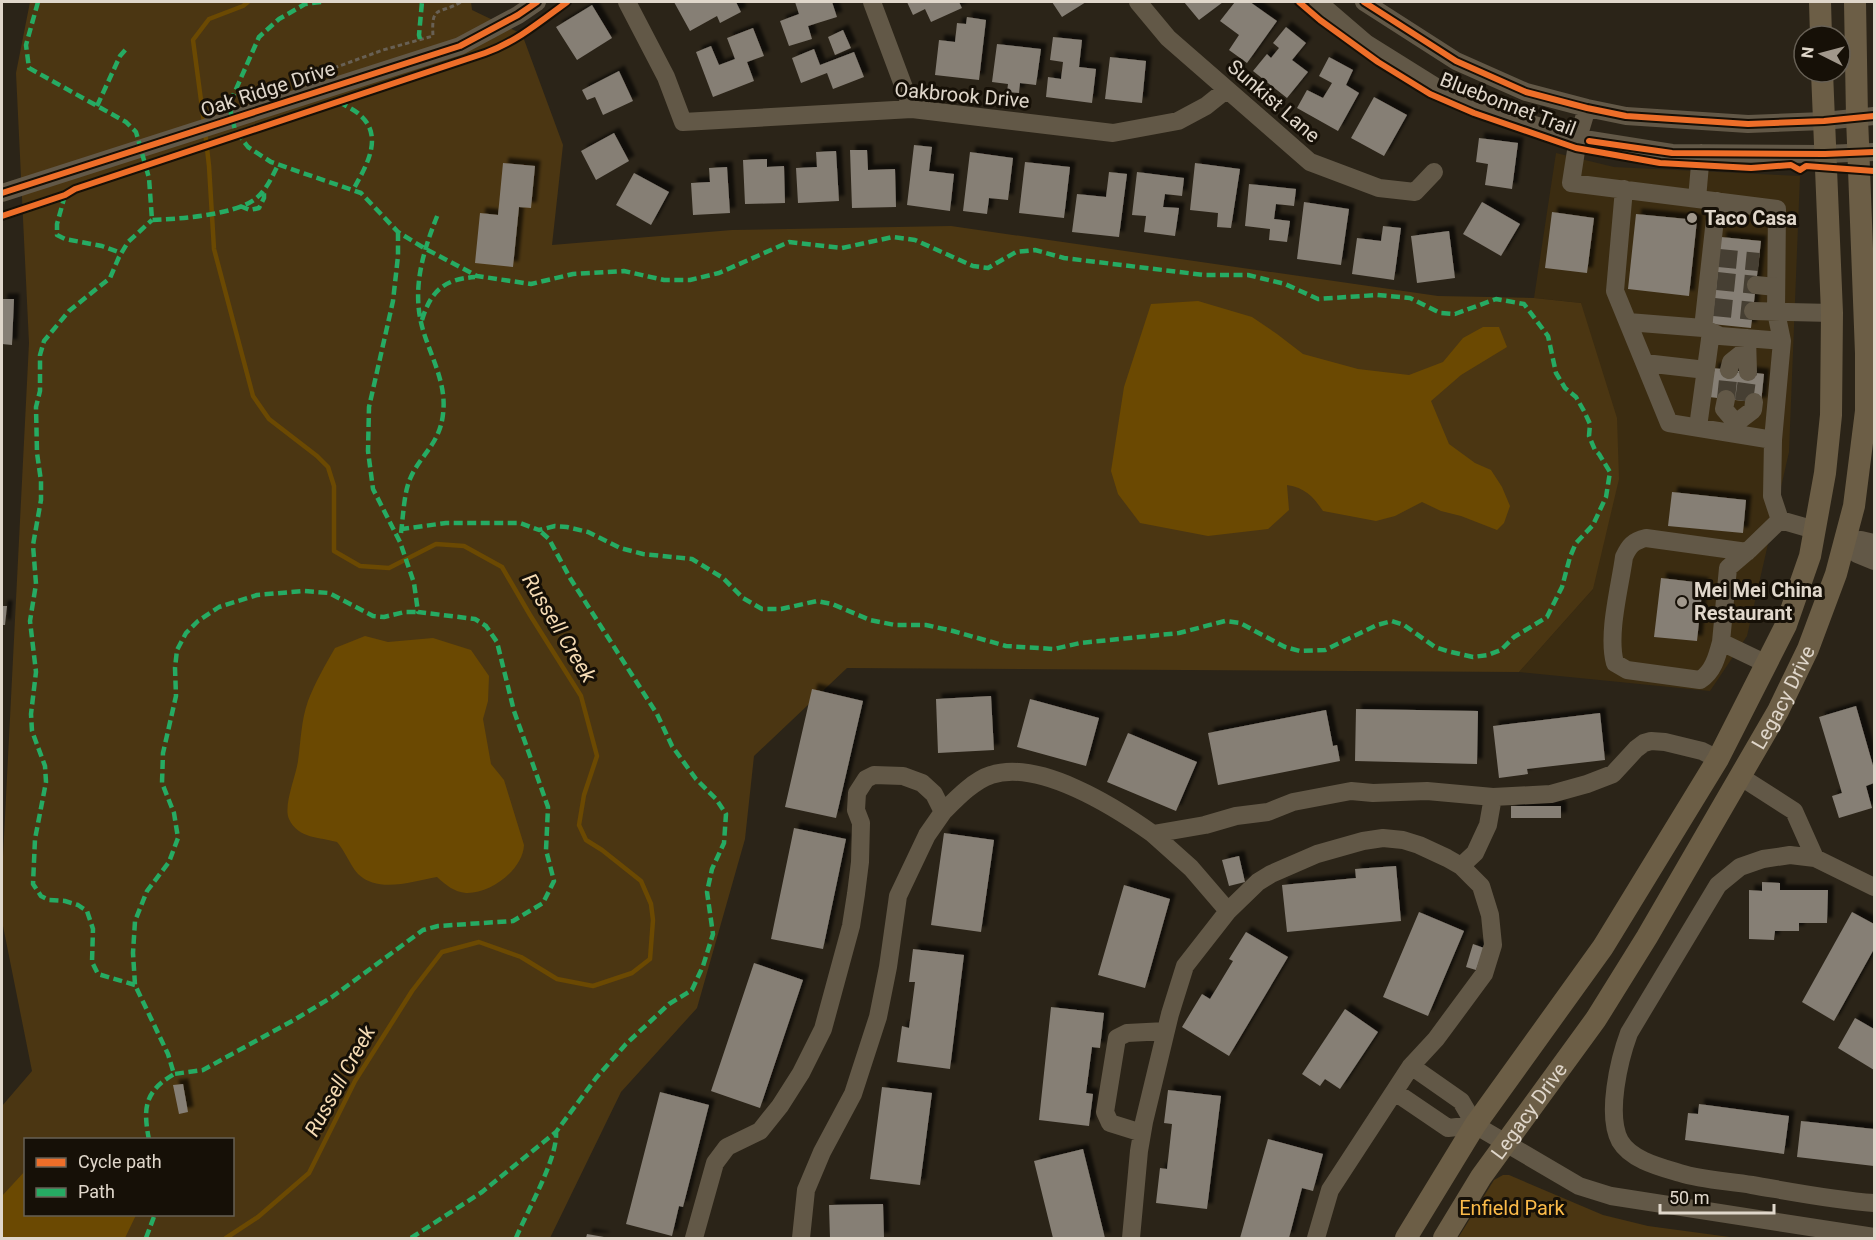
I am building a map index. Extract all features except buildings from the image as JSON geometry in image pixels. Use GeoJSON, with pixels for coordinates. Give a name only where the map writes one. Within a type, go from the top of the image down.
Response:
{"type":"FeatureCollection","features":[{"type":"Feature","properties":{"kind":"main road"},"geometry":{"type":"LineString","coordinates":[[1820,2],[1821,24]]}},
{"type":"Feature","properties":{"kind":"main road","name":"Legacy Drive"},"geometry":{"type":"LineString","coordinates":[[1444,1239],[1481,1177],[1596,1019],[1647,937],[1778,711],[1808,649],[1826,603],[1845,541],[1860,466],[1866,411],[1867,152],[1855,2]]}},
{"type":"Feature","properties":{"kind":"main road","name":"Legacy Drive"},"geometry":{"type":"LineString","coordinates":[[1406,1239],[1475,1125],[1603,947],[1718,759],[1786,625],[1810,556],[1825,473],[1831,415],[1832,313],[1822,84]]}},
{"type":"Feature","properties":{"kind":"main road"},"geometry":{"type":"LineString","coordinates":[[1815,530],[1845,541]]}},
{"type":"Feature","properties":{"kind":"main road"},"geometry":{"type":"LineString","coordinates":[[1718,759],[1741,777]]}},
{"type":"Feature","properties":{"kind":"street","name":"Oak Ridge Drive"},"geometry":{"type":"LineString","coordinates":[[2,193],[460,46],[518,15],[537,2]]}},
{"type":"Feature","properties":{"kind":"street","name":"Oakbrook Drive"},"geometry":{"type":"LineString","coordinates":[[627,2],[666,77],[683,122],[912,109],[1113,133],[1178,121],[1206,106],[1226,90]]}},
{"type":"Feature","properties":{"kind":"street"},"geometry":{"type":"LineString","coordinates":[[872,2],[912,109]]}},
{"type":"Feature","properties":{"kind":"street","name":"Sunkist Lane"},"geometry":{"type":"LineString","coordinates":[[1138,2],[1168,38],[1310,162],[1379,188],[1415,192],[1434,172]]}},
{"type":"Feature","properties":{"kind":"street"},"geometry":{"type":"LineString","coordinates":[[1318,2],[1367,44],[1447,94],[1518,120],[1578,138],[1672,153],[1867,152]]}},
{"type":"Feature","properties":{"kind":"street"},"geometry":{"type":"LineString","coordinates":[[1364,2],[1456,61],[1526,92],[1587,108],[1626,116],[1748,124],[1866,117]]}},
{"type":"Feature","properties":{"kind":"street"},"geometry":{"type":"LineString","coordinates":[[1587,108],[1578,138],[1572,183],[1777,209],[1768,262],[1776,287],[1776,312],[1782,340],[1773,440],[1772,496],[1780,520]]}},
{"type":"Feature","properties":{"kind":"street"},"geometry":{"type":"LineString","coordinates":[[1697,199],[1701,153]]}},
{"type":"Feature","properties":{"kind":"street"},"geometry":{"type":"LineString","coordinates":[[1624,189],[1615,291],[1669,423],[1698,428],[1735,428],[1773,440]]}},
{"type":"Feature","properties":{"kind":"street"},"geometry":{"type":"LineString","coordinates":[[1698,428],[1706,370],[1717,201]]}},
{"type":"Feature","properties":{"kind":"street"},"geometry":{"type":"LineString","coordinates":[[1756,285],[1776,287]]}},
{"type":"Feature","properties":{"kind":"street"},"geometry":{"type":"LineString","coordinates":[[1753,311],[1832,313]]}},
{"type":"Feature","properties":{"kind":"street"},"geometry":{"type":"LineString","coordinates":[[1628,322],[1707,330],[1746,344],[1782,340]]}},
{"type":"Feature","properties":{"kind":"street"},"geometry":{"type":"LineString","coordinates":[[1746,344],[1757,365],[1743,371],[1731,362],[1746,344]]}},
{"type":"Feature","properties":{"kind":"street"},"geometry":{"type":"LineString","coordinates":[[1645,363],[1706,370]]}},
{"type":"Feature","properties":{"kind":"street"},"geometry":{"type":"LineString","coordinates":[[1739,401],[1753,410],[1735,428],[1724,409],[1739,401]]}},
{"type":"Feature","properties":{"kind":"street"},"geometry":{"type":"LineString","coordinates":[[1780,520],[1815,530]]}},
{"type":"Feature","properties":{"kind":"street"},"geometry":{"type":"LineString","coordinates":[[1747,552],[1646,538],[1635,541],[1624,557],[1612,643],[1615,663],[1627,670],[1700,680],[1706,676],[1716,661],[1721,642],[1728,568],[1747,552],[1780,520]]}},
{"type":"Feature","properties":{"kind":"street"},"geometry":{"type":"LineString","coordinates":[[1845,541],[1861,540],[1875,543]]}},
{"type":"Feature","properties":{"kind":"street"},"geometry":{"type":"LineString","coordinates":[[1845,541],[1857,554],[1875,561]]}},
{"type":"Feature","properties":{"kind":"street"},"geometry":{"type":"LineString","coordinates":[[1721,642],[1767,664]]}},
{"type":"Feature","properties":{"kind":"street"},"geometry":{"type":"LineString","coordinates":[[1153,834],[1205,825],[1236,816],[1268,812],[1293,802],[1352,791],[1384,793],[1427,791],[1493,797],[1551,794],[1613,774],[1636,749],[1651,741],[1697,750],[1718,759]]}},
{"type":"Feature","properties":{"kind":"street"},"geometry":{"type":"LineString","coordinates":[[801,1239],[806,1190],[822,1152],[853,1094],[878,1017],[898,896],[927,835],[943,812],[961,794],[990,775],[1009,772],[1062,782],[1116,808],[1153,834],[1191,868],[1228,911]]}},
{"type":"Feature","properties":{"kind":"street"},"geometry":{"type":"LineString","coordinates":[[694,1239],[715,1163],[727,1147],[760,1131],[780,1106],[801,1073],[823,1029],[851,926],[856,894],[861,823],[856,810],[857,793],[866,779],[874,775],[903,776],[922,783],[934,794],[943,812]]}},
{"type":"Feature","properties":{"kind":"street"},"geometry":{"type":"LineString","coordinates":[[1741,777],[1794,811],[1815,858]]}},
{"type":"Feature","properties":{"kind":"street"},"geometry":{"type":"LineString","coordinates":[[1461,866],[1475,854],[1488,825],[1493,797]]}},
{"type":"Feature","properties":{"kind":"street"},"geometry":{"type":"LineString","coordinates":[[1131,1239],[1142,1133],[1185,966],[1228,911],[1258,882],[1271,874],[1317,854],[1363,841],[1383,838],[1419,845],[1461,866],[1481,886],[1490,915],[1493,945],[1484,974],[1436,1039],[1411,1066],[1330,1190],[1316,1239]]}},
{"type":"Feature","properties":{"kind":"street"},"geometry":{"type":"LineString","coordinates":[[1875,887],[1815,858],[1790,855],[1763,859],[1740,867],[1718,885],[1629,1033],[1622,1052],[1615,1123],[1620,1141],[1629,1151],[1643,1160],[1682,1174],[1875,1203]]}},
{"type":"Feature","properties":{"kind":"street"},"geometry":{"type":"LineString","coordinates":[[1142,1133],[1110,1123],[1105,1112],[1117,1038],[1127,1033],[1167,1032]]}},
{"type":"Feature","properties":{"kind":"street"},"geometry":{"type":"LineString","coordinates":[[1411,1066],[1461,1101],[1475,1125],[1579,1186],[1611,1196],[1875,1237]]}},
{"type":"Feature","properties":{"kind":"street"},"geometry":{"type":"LineString","coordinates":[[1395,1092],[1448,1128],[1475,1125]]}},
{"type":"Feature","properties":{"kind":"street"},"geometry":{"type":"LineString","coordinates":[[1675,1207],[1682,1174]]}},
{"type":"Feature","properties":{"kind":"path"},"geometry":{"type":"LineString","coordinates":[[332,69],[384,50],[433,36],[432,19],[437,11],[461,2]]}},
{"type":"Feature","properties":{"kind":"shaded area"},"geometry":{"type":"Polygon","coordinates":[[[1556,153],[1614,167],[1800,176],[1789,452],[1747,636],[1710,691],[1519,672],[1593,589],[1581,303],[1534,298],[1556,153]]]}},
{"type":"Feature","properties":{"kind":"shaded area"},"geometry":{"type":"Polygon","coordinates":[[[1198,301],[1252,317],[1303,354],[1358,369],[1409,375],[1443,362],[1463,338],[1483,327],[1499,327],[1507,347],[1461,375],[1431,401],[1449,444],[1475,463],[1491,470],[1502,487],[1510,506],[1504,523],[1497,530],[1422,502],[1395,516],[1376,521],[1323,511],[1308,494],[1299,488],[1287,485],[1289,510],[1268,529],[1208,536],[1140,523],[1118,494],[1111,471],[1124,387],[1151,304],[1198,301]]]}},
{"type":"Feature","properties":{"kind":"shaded area"},"geometry":{"type":"Polygon","coordinates":[[[365,636],[388,642],[433,638],[471,650],[489,676],[488,701],[483,719],[491,764],[504,780],[524,845],[518,863],[504,879],[495,885],[466,893],[454,890],[437,877],[386,885],[366,880],[358,874],[337,842],[304,834],[293,826],[289,819],[289,799],[308,701],[335,648],[365,636]]]}},
{"type":"Feature","properties":{"kind":"shaded area"},"geometry":{"type":"Polygon","coordinates":[[[24,1172],[24,1216],[136,1216],[125,1238],[2,1238],[2,1196],[24,1172]]]}},
{"type":"Feature","properties":{"kind":"green space"},"geometry":{"type":"Polygon","coordinates":[[[30,2],[471,2],[472,10],[522,34],[563,145],[552,245],[732,230],[951,226],[1438,296],[1534,298],[1581,303],[1617,418],[1619,479],[1593,589],[1519,672],[847,668],[754,756],[745,839],[697,1008],[621,1092],[550,1238],[2,1238],[2,1106],[32,1071],[2,921],[2,876],[29,343],[16,73],[30,2]]]}},
{"type":"Feature","properties":{"kind":"green space","name":"Enfield Park"},"geometry":{"type":"Polygon","coordinates":[[[1503,1175],[1509,1175],[1603,1215],[1648,1226],[1737,1238],[1458,1238],[1494,1180],[1503,1175]]]}},
{"type":"Feature","properties":{"kind":"waterway","name":"Russell Creek"},"geometry":{"type":"LineString","coordinates":[[204,123],[193,40],[209,19],[248,2]]}},
{"type":"Feature","properties":{"kind":"waterway","name":"Russell Creek"},"geometry":{"type":"LineString","coordinates":[[205,131],[214,249],[253,396],[269,419],[328,467],[334,486],[334,551],[360,566],[389,568],[436,544],[464,546],[502,567],[581,696],[597,756],[584,795],[579,825],[586,840],[641,881],[651,904],[653,920],[650,959],[632,973],[593,986],[557,979],[521,957],[479,942],[442,952],[412,991],[355,1081],[309,1173],[258,1217],[226,1238]]}},
{"type":"Feature","properties":{"kind":"tunnel"},"geometry":{"type":"LineString","coordinates":[[1719,258],[1759,262]]}},
{"type":"Feature","properties":{"kind":"tunnel"},"geometry":{"type":"LineString","coordinates":[[1717,281],[1756,285]]}},
{"type":"Feature","properties":{"kind":"tunnel"},"geometry":{"type":"LineString","coordinates":[[1714,307],[1753,311]]}},
{"type":"Feature","properties":{"kind":"tunnel"},"geometry":{"type":"LineString","coordinates":[[1726,399],[1729,370]]}},
{"type":"Feature","properties":{"kind":"tunnel"},"geometry":{"type":"LineString","coordinates":[[1744,401],[1748,372]]}},
{"type":"Feature","properties":{"kind":"marked path"},"geometry":{"type":"LineString","coordinates":[[38,2],[26,45],[29,68],[126,122],[136,132],[149,178],[152,220],[219,213],[244,205],[254,200],[262,192],[278,165]]}},
{"type":"Feature","properties":{"kind":"marked path"},"geometry":{"type":"LineString","coordinates":[[321,2],[305,4],[279,19],[259,37],[229,105],[235,130],[248,147],[271,162],[361,193],[398,232],[477,276],[531,284],[573,274],[624,271],[664,280],[690,280],[719,273],[789,242],[842,248],[893,237],[915,240],[973,266],[988,268],[1016,252],[1035,250],[1064,258],[1204,275],[1248,275],[1285,284],[1318,299],[1377,295],[1410,298],[1440,313],[1455,314],[1496,299],[1524,304],[1548,336],[1556,373],[1565,388],[1576,397],[1584,411],[1590,424],[1589,436],[1595,450],[1610,472],[1606,497],[1593,525],[1576,543],[1562,587],[1547,617],[1514,637],[1501,650],[1473,657],[1435,647],[1404,625],[1392,621],[1377,625],[1325,650],[1300,651],[1285,647],[1240,623],[1225,621],[1179,633],[1080,643],[1054,649],[1006,646],[926,625],[895,625],[870,620],[832,604],[817,601],[781,609],[762,609],[743,598],[723,578],[692,559],[643,554],[620,548],[588,532],[567,527],[555,526],[539,530],[520,523],[446,523],[402,529]]}},
{"type":"Feature","properties":{"kind":"marked path"},"geometry":{"type":"LineString","coordinates":[[420,39],[422,2]]}},
{"type":"Feature","properties":{"kind":"marked path"},"geometry":{"type":"LineString","coordinates":[[97,106],[120,56],[127,48]]}},
{"type":"Feature","properties":{"kind":"marked path"},"geometry":{"type":"LineString","coordinates":[[339,102],[360,115],[371,133],[372,143],[367,162],[353,190]]}},
{"type":"Feature","properties":{"kind":"marked path"},"geometry":{"type":"LineString","coordinates":[[240,206],[250,210],[259,208],[264,198],[264,190]]}},
{"type":"Feature","properties":{"kind":"marked path"},"geometry":{"type":"LineString","coordinates":[[65,195],[57,224],[57,235],[121,253]]}},
{"type":"Feature","properties":{"kind":"marked path"},"geometry":{"type":"LineString","coordinates":[[401,533],[408,484],[434,441],[443,414],[441,381],[423,330],[418,300],[423,256],[438,214]]}},
{"type":"Feature","properties":{"kind":"marked path"},"geometry":{"type":"LineString","coordinates":[[135,985],[98,974],[92,962],[93,929],[87,911],[65,901],[49,900],[41,896],[33,884],[35,839],[46,782],[45,766],[32,731],[31,714],[36,672],[30,621],[36,584],[33,545],[41,500],[36,407],[40,391],[40,355],[44,341],[69,311],[110,278],[128,242],[152,220]]}},
{"type":"Feature","properties":{"kind":"marked path"},"geometry":{"type":"LineString","coordinates":[[398,232],[393,301],[369,407],[368,451],[373,489],[400,542],[414,583],[418,612],[475,619],[486,626],[497,642],[514,711],[548,807],[546,850],[554,881],[543,903],[513,921],[438,926],[423,930],[332,997],[294,1020],[203,1070],[174,1074],[168,1054],[135,985],[133,953],[135,921],[147,891],[169,862],[178,838],[174,813],[162,783],[163,753],[176,696],[177,650],[186,633],[198,621],[219,607],[257,595],[304,591],[329,593],[373,616],[384,617],[405,612],[418,612]]}},
{"type":"Feature","properties":{"kind":"marked path"},"geometry":{"type":"LineString","coordinates":[[422,320],[430,301],[441,288],[455,280],[475,277]]}},
{"type":"Feature","properties":{"kind":"marked path"},"geometry":{"type":"LineString","coordinates":[[411,1238],[482,1192],[556,1132],[596,1078],[626,1044],[669,1004],[692,990],[703,966],[713,934],[707,892],[712,869],[724,843],[726,814],[672,746],[657,714],[570,578],[549,539],[539,530]]}},
{"type":"Feature","properties":{"kind":"marked path"},"geometry":{"type":"LineString","coordinates":[[149,1138],[146,1110],[151,1094],[174,1074]]}},
{"type":"Feature","properties":{"kind":"marked path"},"geometry":{"type":"LineString","coordinates":[[516,1238],[547,1170],[556,1132]]}},
{"type":"Feature","properties":{"kind":"marked path"},"geometry":{"type":"LineString","coordinates":[[146,1238],[154,1216]]}},
{"type":"Feature","properties":{"kind":"cycle path"},"geometry":{"type":"LineString","coordinates":[[2,193],[460,46],[518,15],[537,2]]}},
{"type":"Feature","properties":{"kind":"cycle path"},"geometry":{"type":"LineString","coordinates":[[2,216],[65,195],[75,189],[485,53],[518,37],[567,2]]}},
{"type":"Feature","properties":{"kind":"cycle path","name":"Bluebonnet Trail"},"geometry":{"type":"LineString","coordinates":[[1299,2],[1378,62],[1430,94],[1474,113],[1576,148],[1660,163],[1751,168],[1791,165],[1800,170],[1806,166],[1874,171]]}},
{"type":"Feature","properties":{"kind":"cycle path","name":"Bluebonnet Trail"},"geometry":{"type":"LineString","coordinates":[[1364,2],[1456,61],[1526,92],[1587,108],[1626,116],[1748,124],[1824,121],[1874,116]]}},
{"type":"Feature","properties":{"kind":"cycle path"},"geometry":{"type":"LineString","coordinates":[[1589,141],[1672,153],[1874,152]]}},
{"type":"Feature","properties":{"kind":"place","name":"Taco Casa"},"geometry":{"type":"Point","coordinates":[1692,218]}},
{"type":"Feature","properties":{"kind":"place","name":"Mei Mei China Restaurant"},"geometry":{"type":"Point","coordinates":[1682,602]}}]}
